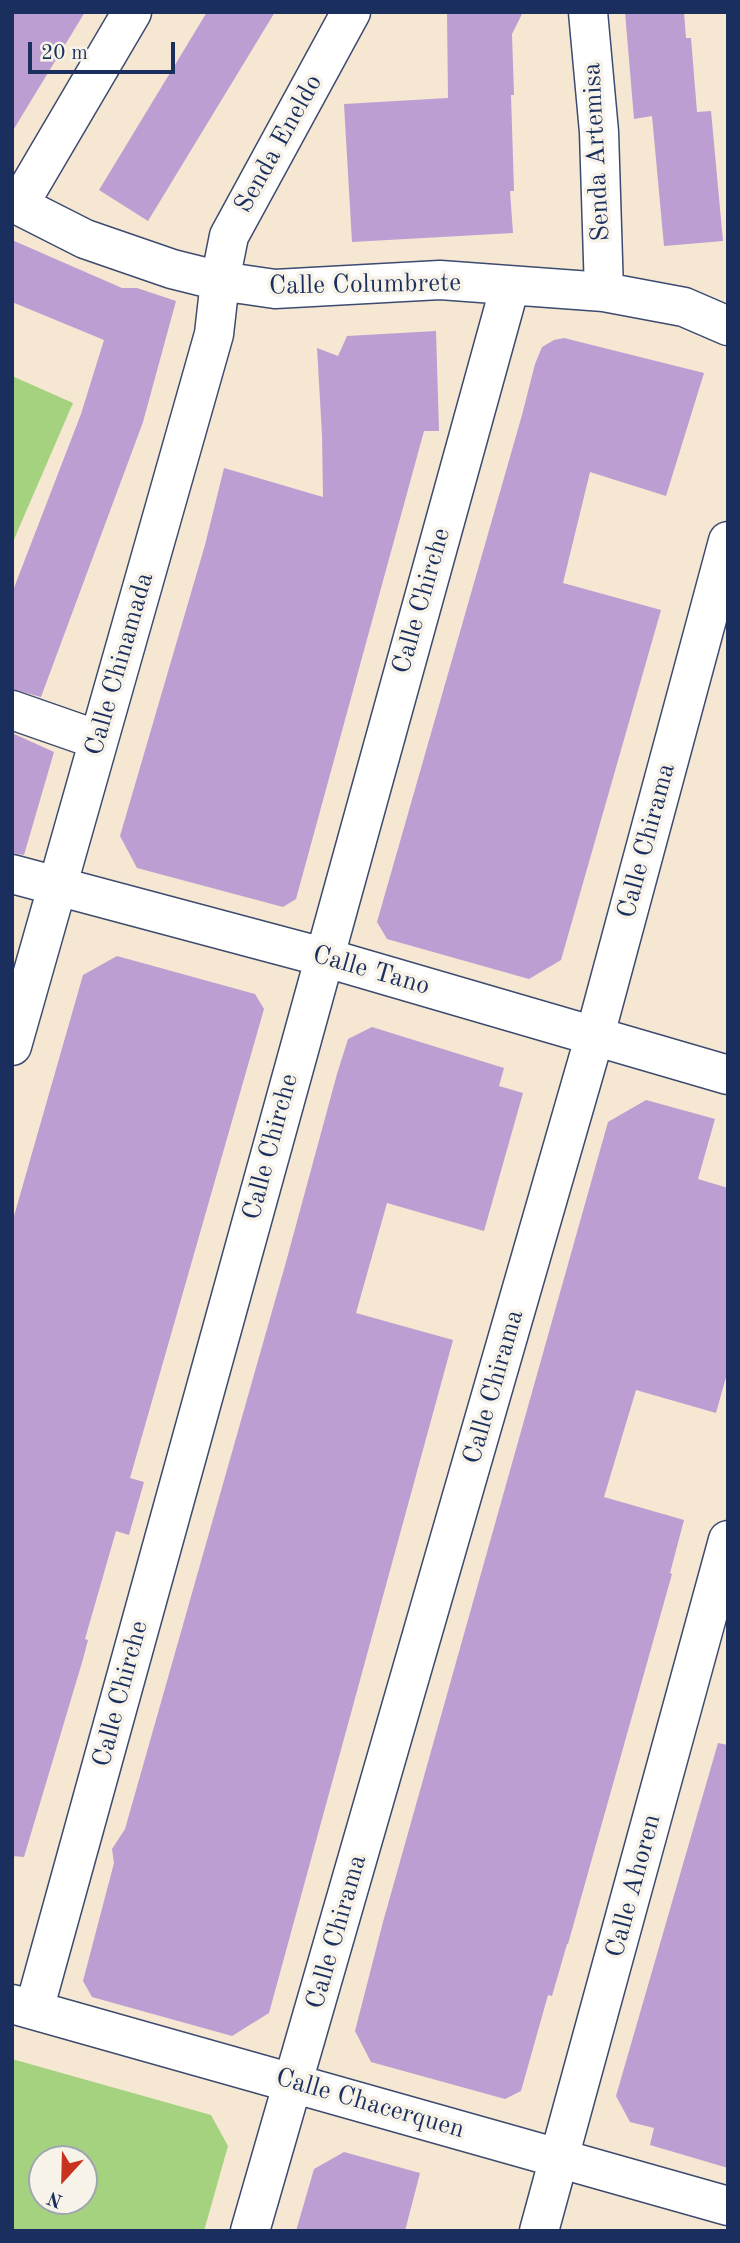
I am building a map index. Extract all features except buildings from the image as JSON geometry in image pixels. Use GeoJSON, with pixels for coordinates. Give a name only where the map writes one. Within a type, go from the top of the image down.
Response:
{"type":"FeatureCollection","features":[{"type":"Feature","properties":{"kind":"street"},"geometry":{"type":"LineString","coordinates":[[15,204],[132,12]]}},
{"type":"Feature","properties":{"kind":"street","name":"Senda Eneldo"},"geometry":{"type":"LineString","coordinates":[[220,281],[229,236],[351,12]]}},
{"type":"Feature","properties":{"kind":"street","name":"Senda Artemisa"},"geometry":{"type":"LineString","coordinates":[[588,12],[599,132],[604,292]]}},
{"type":"Feature","properties":{"kind":"street","name":"Calle Columbrete"},"geometry":{"type":"LineString","coordinates":[[15,204],[85,239],[172,269],[220,281],[275,289],[440,280],[604,292],[684,307],[728,326]]}},
{"type":"Feature","properties":{"kind":"street","name":"Calle Chinamada"},"geometry":{"type":"LineString","coordinates":[[12,1046],[214,334],[220,281]]}},
{"type":"Feature","properties":{"kind":"street","name":"Calle Chirche"},"geometry":{"type":"LineString","coordinates":[[23,2007],[323,957],[510,286]]}},
{"type":"Feature","properties":{"kind":"street","name":"Calle Chirama"},"geometry":{"type":"LineString","coordinates":[[250,2231],[595,1035],[728,541]]}},
{"type":"Feature","properties":{"kind":"street"},"geometry":{"type":"LineString","coordinates":[[12,710],[98,740]]}},
{"type":"Feature","properties":{"kind":"street","name":"Calle Tano"},"geometry":{"type":"LineString","coordinates":[[12,874],[323,957],[728,1074]]}},
{"type":"Feature","properties":{"kind":"street","name":"Calle Ahoren"},"geometry":{"type":"LineString","coordinates":[[539,2231],[728,1540]]}},
{"type":"Feature","properties":{"kind":"street","name":"Calle Chacerquen"},"geometry":{"type":"LineString","coordinates":[[23,2007],[728,2206]]}},
{"type":"Feature","properties":{"kind":"green space"},"geometry":{"type":"Polygon","coordinates":[[[12,376],[73,403],[12,544],[12,376]]]}},
{"type":"Feature","properties":{"kind":"green space"},"geometry":{"type":"Polygon","coordinates":[[[12,2059],[211,2115],[228,2146],[204,2231],[12,2231],[12,2059]]]}}]}
